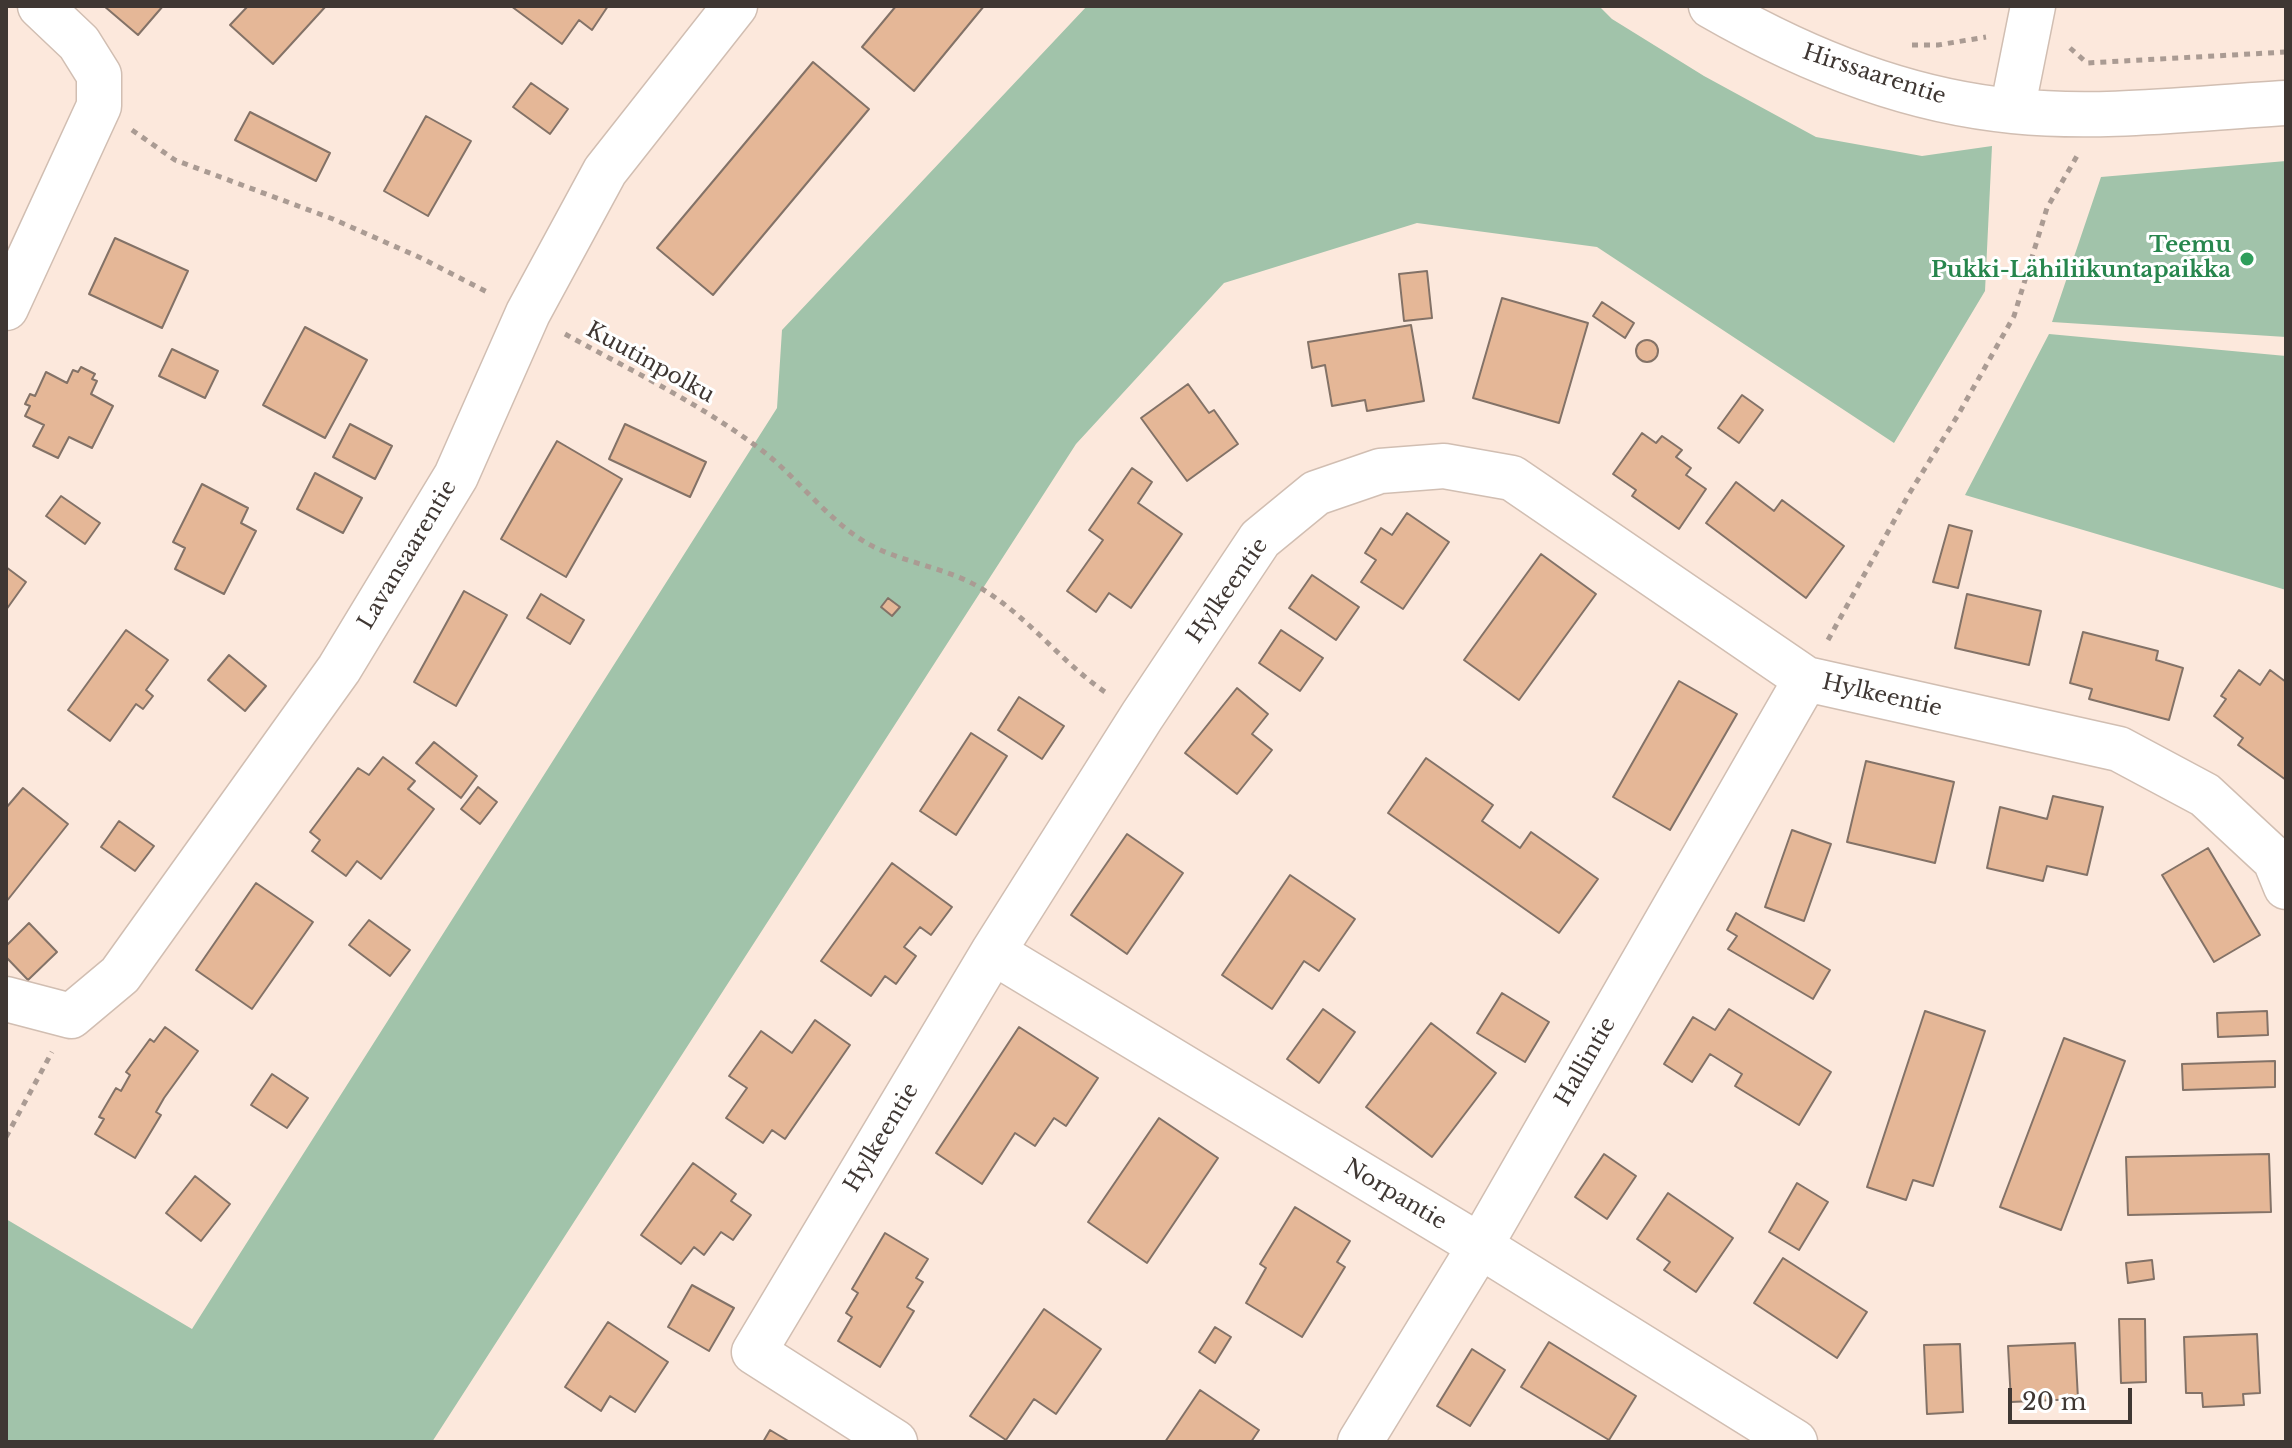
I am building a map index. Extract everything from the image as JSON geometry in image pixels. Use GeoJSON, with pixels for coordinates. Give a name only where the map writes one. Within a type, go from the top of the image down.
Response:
{"type":"FeatureCollection","features":[{"type":"Feature","properties":{"kind":"street"},"geometry":{"type":"LineString","coordinates":[[6,308],[99,106],[99,75],[79,43],[40,6]]}},
{"type":"Feature","properties":{"kind":"street","name":"Lavansaarentie"},"geometry":{"type":"LineString","coordinates":[[71,1016],[120,975],[339,669],[456,476],[528,313],[605,171],[735,6]]}},
{"type":"Feature","properties":{"kind":"street","name":"Hirssaarentie"},"geometry":{"type":"LineString","coordinates":[[1711,6],[1755,31],[1822,62],[1923,95],[2012,111],[2083,114],[2286,103]]}},
{"type":"Feature","properties":{"kind":"street"},"geometry":{"type":"LineString","coordinates":[[2012,111],[2033,6]]}},
{"type":"Feature","properties":{"kind":"street","name":"Hylkeentie"},"geometry":{"type":"LineString","coordinates":[[895,1442],[754,1352],[993,952],[1142,716],[1260,539],[1316,493],[1380,471],[1444,466],[1512,478],[1806,679],[2119,749],[2205,795],[2275,860],[2286,887]]}},
{"type":"Feature","properties":{"kind":"street","name":"Hallintie"},"geometry":{"type":"LineString","coordinates":[[1360,1442],[1480,1246],[1806,679]]}},
{"type":"Feature","properties":{"kind":"street","name":"Norpantie"},"geometry":{"type":"LineString","coordinates":[[993,952],[1480,1246],[1795,1442]]}},
{"type":"Feature","properties":{"kind":"street"},"geometry":{"type":"LineString","coordinates":[[6,999],[71,1016]]}},
{"type":"Feature","properties":{"kind":"path"},"geometry":{"type":"LineString","coordinates":[[1806,679],[1909,494],[2014,316],[2047,208],[2077,156],[2087,63]]}},
{"type":"Feature","properties":{"kind":"path","name":"Kuutinpolku"},"geometry":{"type":"LineString","coordinates":[[99,106],[175,160],[333,219],[421,258],[528,313],[719,419],[767,454],[833,516],[873,546],[976,586],[1029,625],[1086,679],[1142,716]]}},
{"type":"Feature","properties":{"kind":"path"},"geometry":{"type":"LineString","coordinates":[[6,1137],[71,1016]]}},
{"type":"Feature","properties":{"kind":"green space"},"geometry":{"type":"Polygon","coordinates":[[[1087,6],[1599,6],[1612,19],[1704,76],[1816,137],[1922,156],[1992,146],[1985,291],[1894,443],[1597,247],[1417,223],[1224,283],[1076,444],[432,1442],[6,1442],[6,1219],[192,1329],[777,408],[782,330],[1087,6]]]}},
{"type":"Feature","properties":{"kind":"green space"},"geometry":{"type":"Polygon","coordinates":[[[2286,161],[2286,337],[2052,322],[2101,177],[2286,161]]]}},
{"type":"Feature","properties":{"kind":"green space"},"geometry":{"type":"Polygon","coordinates":[[[2049,334],[2286,356],[2286,590],[1965,495],[2049,334]]]}},
{"type":"Feature","properties":{"kind":"building"},"geometry":{"type":"Polygon","coordinates":[[[104,6],[163,6],[138,35],[104,6]]]}},
{"type":"Feature","properties":{"kind":"building"},"geometry":{"type":"Polygon","coordinates":[[[248,6],[326,6],[273,64],[230,25],[248,6]]]}},
{"type":"Feature","properties":{"kind":"building"},"geometry":{"type":"Polygon","coordinates":[[[511,6],[608,6],[592,30],[579,20],[562,44],[511,6]]]}},
{"type":"Feature","properties":{"kind":"building"},"geometry":{"type":"Polygon","coordinates":[[[896,6],[984,6],[914,91],[862,47],[896,6]]]}},
{"type":"Feature","properties":{"kind":"building"},"geometry":{"type":"Polygon","coordinates":[[[813,62],[869,109],[713,295],[657,248],[813,62]]]}},
{"type":"Feature","properties":{"kind":"building"},"geometry":{"type":"Polygon","coordinates":[[[531,83],[568,109],[550,134],[513,107],[531,83]]]}},
{"type":"Feature","properties":{"kind":"building"},"geometry":{"type":"Polygon","coordinates":[[[250,112],[330,153],[316,181],[235,140],[250,112]]]}},
{"type":"Feature","properties":{"kind":"building"},"geometry":{"type":"Polygon","coordinates":[[[426,116],[471,141],[428,216],[384,191],[426,116]]]}},
{"type":"Feature","properties":{"kind":"building"},"geometry":{"type":"Polygon","coordinates":[[[115,238],[188,271],[162,328],[89,294],[115,238]]]}},
{"type":"Feature","properties":{"kind":"building"},"geometry":{"type":"Polygon","coordinates":[[[1427,271],[1432,318],[1404,321],[1399,274],[1427,271]]]}},
{"type":"Feature","properties":{"kind":"building"},"geometry":{"type":"Polygon","coordinates":[[[1502,298],[1588,323],[1559,423],[1473,398],[1502,298]]]}},
{"type":"Feature","properties":{"kind":"building"},"geometry":{"type":"Polygon","coordinates":[[[1602,302],[1634,323],[1625,338],[1593,316],[1602,302]]]}},
{"type":"Feature","properties":{"kind":"building"},"geometry":{"type":"Polygon","coordinates":[[[1411,325],[1424,401],[1367,411],[1365,400],[1332,406],[1325,365],[1312,368],[1308,342],[1411,325]]]}},
{"type":"Feature","properties":{"kind":"building"},"geometry":{"type":"Polygon","coordinates":[[[305,327],[367,360],[325,438],[263,405],[305,327]]]}},
{"type":"Feature","properties":{"kind":"building"},"geometry":{"type":"Polygon","coordinates":[[[1647,340],[1655,343],[1658,351],[1655,359],[1647,362],[1639,359],[1636,351],[1639,343],[1647,340]]]}},
{"type":"Feature","properties":{"kind":"building"},"geometry":{"type":"Polygon","coordinates":[[[172,349],[218,371],[205,398],[159,376],[172,349]]]}},
{"type":"Feature","properties":{"kind":"building"},"geometry":{"type":"Polygon","coordinates":[[[81,367],[95,374],[92,379],[97,381],[91,394],[113,406],[92,448],[69,437],[58,458],[33,446],[44,425],[25,416],[30,406],[25,404],[30,394],[35,396],[46,372],[67,383],[73,370],[78,372],[81,367]]]}},
{"type":"Feature","properties":{"kind":"building"},"geometry":{"type":"Polygon","coordinates":[[[1188,384],[1209,413],[1214,410],[1238,444],[1187,481],[1141,418],[1188,384]]]}},
{"type":"Feature","properties":{"kind":"building"},"geometry":{"type":"Polygon","coordinates":[[[1742,395],[1763,410],[1739,443],[1718,428],[1742,395]]]}},
{"type":"Feature","properties":{"kind":"building"},"geometry":{"type":"Polygon","coordinates":[[[350,424],[392,446],[375,479],[333,457],[350,424]]]}},
{"type":"Feature","properties":{"kind":"building"},"geometry":{"type":"Polygon","coordinates":[[[625,424],[706,462],[690,497],[609,459],[625,424]]]}},
{"type":"Feature","properties":{"kind":"building"},"geometry":{"type":"Polygon","coordinates":[[[1642,433],[1656,443],[1662,436],[1682,450],[1676,457],[1691,468],[1686,475],[1706,489],[1679,529],[1632,496],[1636,490],[1613,474],[1642,433]]]}},
{"type":"Feature","properties":{"kind":"building"},"geometry":{"type":"Polygon","coordinates":[[[557,441],[622,479],[566,577],[501,539],[557,441]]]}},
{"type":"Feature","properties":{"kind":"building"},"geometry":{"type":"Polygon","coordinates":[[[1132,468],[1152,482],[1138,503],[1182,534],[1131,608],[1109,593],[1096,612],[1067,591],[1103,540],[1089,530],[1132,468]]]}},
{"type":"Feature","properties":{"kind":"building"},"geometry":{"type":"Polygon","coordinates":[[[315,473],[362,498],[343,533],[297,509],[315,473]]]}},
{"type":"Feature","properties":{"kind":"building"},"geometry":{"type":"Polygon","coordinates":[[[1736,482],[1774,511],[1782,500],[1844,546],[1806,598],[1706,523],[1736,482]]]}},
{"type":"Feature","properties":{"kind":"building"},"geometry":{"type":"Polygon","coordinates":[[[202,484],[248,508],[241,523],[256,531],[224,594],[175,569],[185,548],[173,542],[202,484]]]}},
{"type":"Feature","properties":{"kind":"building"},"geometry":{"type":"Polygon","coordinates":[[[61,496],[100,523],[85,544],[46,516],[61,496]]]}},
{"type":"Feature","properties":{"kind":"building"},"geometry":{"type":"Polygon","coordinates":[[[1407,513],[1449,542],[1403,609],[1361,582],[1376,560],[1365,553],[1381,528],[1392,535],[1407,513]]]}},
{"type":"Feature","properties":{"kind":"building"},"geometry":{"type":"Polygon","coordinates":[[[1949,525],[1972,531],[1958,588],[1933,582],[1949,525]]]}},
{"type":"Feature","properties":{"kind":"building"},"geometry":{"type":"Polygon","coordinates":[[[1541,554],[1596,594],[1519,700],[1464,660],[1541,554]]]}},
{"type":"Feature","properties":{"kind":"building"},"geometry":{"type":"Polygon","coordinates":[[[6,567],[26,582],[6,610],[6,567]]]}},
{"type":"Feature","properties":{"kind":"building"},"geometry":{"type":"Polygon","coordinates":[[[1312,575],[1359,607],[1336,640],[1289,608],[1312,575]]]}},
{"type":"Feature","properties":{"kind":"building"},"geometry":{"type":"Polygon","coordinates":[[[464,591],[507,615],[456,706],[414,682],[464,591]]]}},
{"type":"Feature","properties":{"kind":"building"},"geometry":{"type":"Polygon","coordinates":[[[541,594],[584,620],[570,644],[527,618],[541,594]]]}},
{"type":"Feature","properties":{"kind":"building"},"geometry":{"type":"Polygon","coordinates":[[[1967,594],[2041,611],[2029,665],[1955,648],[1967,594]]]}},
{"type":"Feature","properties":{"kind":"building"},"geometry":{"type":"Polygon","coordinates":[[[888,598],[900,607],[892,616],[881,607],[888,598]]]}},
{"type":"Feature","properties":{"kind":"building"},"geometry":{"type":"Polygon","coordinates":[[[126,630],[168,660],[146,690],[153,696],[143,709],[136,704],[110,741],[68,710],[126,630]]]}},
{"type":"Feature","properties":{"kind":"building"},"geometry":{"type":"Polygon","coordinates":[[[1281,630],[1323,658],[1300,691],[1259,663],[1281,630]]]}},
{"type":"Feature","properties":{"kind":"building"},"geometry":{"type":"Polygon","coordinates":[[[2083,632],[2158,651],[2156,660],[2183,668],[2169,720],[2089,699],[2092,689],[2070,683],[2083,632]]]}},
{"type":"Feature","properties":{"kind":"building"},"geometry":{"type":"Polygon","coordinates":[[[229,655],[266,686],[245,711],[208,680],[229,655]]]}},
{"type":"Feature","properties":{"kind":"building"},"geometry":{"type":"Polygon","coordinates":[[[2239,670],[2260,685],[2270,670],[2286,682],[2286,780],[2238,745],[2243,738],[2214,716],[2226,699],[2221,696],[2239,670]]]}},
{"type":"Feature","properties":{"kind":"building"},"geometry":{"type":"Polygon","coordinates":[[[1679,681],[1737,714],[1670,830],[1613,797],[1679,681]]]}},
{"type":"Feature","properties":{"kind":"building"},"geometry":{"type":"Polygon","coordinates":[[[1237,688],[1268,714],[1252,734],[1272,750],[1237,794],[1185,753],[1237,688]]]}},
{"type":"Feature","properties":{"kind":"building"},"geometry":{"type":"Polygon","coordinates":[[[1019,697],[1064,726],[1042,759],[998,730],[1019,697]]]}},
{"type":"Feature","properties":{"kind":"building"},"geometry":{"type":"Polygon","coordinates":[[[971,733],[1007,756],[956,835],[920,811],[971,733]]]}},
{"type":"Feature","properties":{"kind":"building"},"geometry":{"type":"Polygon","coordinates":[[[434,742],[477,776],[461,798],[416,763],[434,742]]]}},
{"type":"Feature","properties":{"kind":"building"},"geometry":{"type":"Polygon","coordinates":[[[383,757],[415,781],[408,789],[434,809],[381,879],[357,861],[346,876],[312,851],[320,840],[310,832],[358,768],[369,775],[383,757]]]}},
{"type":"Feature","properties":{"kind":"building"},"geometry":{"type":"Polygon","coordinates":[[[1426,758],[1493,805],[1482,821],[1520,848],[1531,832],[1598,879],[1559,933],[1388,813],[1426,758]]]}},
{"type":"Feature","properties":{"kind":"building"},"geometry":{"type":"Polygon","coordinates":[[[1866,761],[1954,782],[1935,863],[1847,842],[1866,761]]]}},
{"type":"Feature","properties":{"kind":"building"},"geometry":{"type":"Polygon","coordinates":[[[478,787],[497,802],[480,824],[461,809],[478,787]]]}},
{"type":"Feature","properties":{"kind":"building"},"geometry":{"type":"Polygon","coordinates":[[[23,788],[68,824],[6,902],[6,808],[23,788]]]}},
{"type":"Feature","properties":{"kind":"building"},"geometry":{"type":"Polygon","coordinates":[[[2053,796],[2103,807],[2087,875],[2047,866],[2043,881],[1987,868],[2000,807],[2047,819],[2053,796]]]}},
{"type":"Feature","properties":{"kind":"building"},"geometry":{"type":"Polygon","coordinates":[[[119,821],[154,846],[135,871],[101,847],[119,821]]]}},
{"type":"Feature","properties":{"kind":"building"},"geometry":{"type":"Polygon","coordinates":[[[1792,830],[1831,844],[1804,921],[1765,907],[1792,830]]]}},
{"type":"Feature","properties":{"kind":"building"},"geometry":{"type":"Polygon","coordinates":[[[1127,834],[1183,873],[1127,954],[1071,915],[1127,834]]]}},
{"type":"Feature","properties":{"kind":"building"},"geometry":{"type":"Polygon","coordinates":[[[2208,848],[2260,935],[2214,962],[2162,875],[2208,848]]]}},
{"type":"Feature","properties":{"kind":"building"},"geometry":{"type":"Polygon","coordinates":[[[892,863],[952,907],[931,935],[920,927],[904,947],[916,956],[896,984],[885,976],[871,996],[821,961],[892,863]]]}},
{"type":"Feature","properties":{"kind":"building"},"geometry":{"type":"Polygon","coordinates":[[[1290,875],[1355,919],[1319,971],[1304,961],[1272,1009],[1222,975],[1290,875]]]}},
{"type":"Feature","properties":{"kind":"building"},"geometry":{"type":"Polygon","coordinates":[[[256,883],[313,922],[252,1009],[196,970],[256,883]]]}},
{"type":"Feature","properties":{"kind":"building"},"geometry":{"type":"Polygon","coordinates":[[[1736,913],[1830,970],[1813,999],[1728,949],[1737,936],[1727,930],[1736,913]]]}},
{"type":"Feature","properties":{"kind":"building"},"geometry":{"type":"Polygon","coordinates":[[[369,920],[410,950],[390,976],[349,945],[369,920]]]}},
{"type":"Feature","properties":{"kind":"building"},"geometry":{"type":"Polygon","coordinates":[[[29,923],[57,952],[28,980],[6,957],[6,946],[29,923]]]}},
{"type":"Feature","properties":{"kind":"building"},"geometry":{"type":"Polygon","coordinates":[[[1502,993],[1549,1022],[1525,1062],[1477,1033],[1502,993]]]}},
{"type":"Feature","properties":{"kind":"building"},"geometry":{"type":"Polygon","coordinates":[[[1323,1009],[1355,1032],[1319,1083],[1287,1059],[1323,1009]]]}},
{"type":"Feature","properties":{"kind":"building"},"geometry":{"type":"Polygon","coordinates":[[[1729,1009],[1831,1072],[1799,1125],[1735,1086],[1742,1074],[1710,1054],[1692,1082],[1664,1064],[1693,1017],[1715,1030],[1729,1009]]]}},
{"type":"Feature","properties":{"kind":"building"},"geometry":{"type":"Polygon","coordinates":[[[1925,1011],[1985,1031],[1933,1186],[1913,1180],[1906,1200],[1867,1187],[1925,1011]]]}},
{"type":"Feature","properties":{"kind":"building"},"geometry":{"type":"Polygon","coordinates":[[[2267,1011],[2268,1035],[2218,1037],[2217,1013],[2267,1011]]]}},
{"type":"Feature","properties":{"kind":"building"},"geometry":{"type":"Polygon","coordinates":[[[815,1020],[850,1045],[785,1139],[772,1130],[763,1143],[726,1118],[747,1088],[729,1076],[761,1031],[792,1053],[815,1020]]]}},
{"type":"Feature","properties":{"kind":"building"},"geometry":{"type":"Polygon","coordinates":[[[1431,1023],[1496,1073],[1432,1157],[1366,1107],[1431,1023]]]}},
{"type":"Feature","properties":{"kind":"building"},"geometry":{"type":"Polygon","coordinates":[[[165,1027],[198,1051],[164,1098],[156,1112],[161,1115],[135,1158],[95,1134],[104,1119],[99,1117],[116,1088],[121,1091],[130,1075],[126,1072],[150,1039],[154,1042],[165,1027]]]}},
{"type":"Feature","properties":{"kind":"building"},"geometry":{"type":"Polygon","coordinates":[[[1019,1027],[1098,1078],[1066,1126],[1054,1118],[1035,1146],[1015,1133],[982,1184],[936,1153],[1019,1027]]]}},
{"type":"Feature","properties":{"kind":"building"},"geometry":{"type":"Polygon","coordinates":[[[2064,1038],[2125,1061],[2061,1230],[2000,1207],[2064,1038]]]}},
{"type":"Feature","properties":{"kind":"building"},"geometry":{"type":"Polygon","coordinates":[[[2275,1061],[2275,1087],[2183,1090],[2182,1064],[2275,1061]]]}},
{"type":"Feature","properties":{"kind":"building"},"geometry":{"type":"Polygon","coordinates":[[[272,1074],[308,1098],[287,1128],[251,1105],[272,1074]]]}},
{"type":"Feature","properties":{"kind":"building"},"geometry":{"type":"Polygon","coordinates":[[[1159,1118],[1218,1158],[1147,1263],[1088,1222],[1159,1118]]]}},
{"type":"Feature","properties":{"kind":"building"},"geometry":{"type":"Polygon","coordinates":[[[1604,1154],[1636,1176],[1607,1219],[1575,1197],[1604,1154]]]}},
{"type":"Feature","properties":{"kind":"building"},"geometry":{"type":"Polygon","coordinates":[[[2269,1154],[2271,1212],[2128,1215],[2126,1157],[2269,1154]]]}},
{"type":"Feature","properties":{"kind":"building"},"geometry":{"type":"Polygon","coordinates":[[[693,1163],[736,1194],[731,1201],[751,1215],[733,1240],[721,1232],[704,1255],[694,1247],[681,1264],[641,1235],[693,1163]]]}},
{"type":"Feature","properties":{"kind":"building"},"geometry":{"type":"Polygon","coordinates":[[[195,1176],[230,1204],[201,1241],[166,1213],[195,1176]]]}},
{"type":"Feature","properties":{"kind":"building"},"geometry":{"type":"Polygon","coordinates":[[[1797,1183],[1828,1202],[1799,1250],[1769,1232],[1797,1183]]]}},
{"type":"Feature","properties":{"kind":"building"},"geometry":{"type":"Polygon","coordinates":[[[1668,1193],[1733,1238],[1696,1292],[1664,1270],[1670,1262],[1637,1239],[1668,1193]]]}},
{"type":"Feature","properties":{"kind":"building"},"geometry":{"type":"Polygon","coordinates":[[[1295,1207],[1350,1241],[1337,1262],[1345,1267],[1302,1337],[1246,1303],[1266,1268],[1260,1264],[1295,1207]]]}},
{"type":"Feature","properties":{"kind":"building"},"geometry":{"type":"Polygon","coordinates":[[[885,1233],[928,1259],[916,1278],[923,1282],[907,1307],[914,1311],[880,1367],[838,1341],[852,1317],[846,1313],[858,1293],[852,1289],[885,1233]]]}},
{"type":"Feature","properties":{"kind":"building"},"geometry":{"type":"Polygon","coordinates":[[[1783,1258],[1867,1312],[1837,1358],[1754,1303],[1783,1258]]]}},
{"type":"Feature","properties":{"kind":"building"},"geometry":{"type":"Polygon","coordinates":[[[2152,1260],[2154,1279],[2128,1283],[2126,1263],[2152,1260]]]}},
{"type":"Feature","properties":{"kind":"building"},"geometry":{"type":"Polygon","coordinates":[[[692,1285],[734,1308],[709,1351],[668,1327],[692,1285]]]}},
{"type":"Feature","properties":{"kind":"building"},"geometry":{"type":"Polygon","coordinates":[[[1044,1309],[1101,1349],[1056,1414],[1034,1399],[1006,1440],[970,1416],[1044,1309]]]}},
{"type":"Feature","properties":{"kind":"building"},"geometry":{"type":"Polygon","coordinates":[[[2119,1319],[2145,1319],[2146,1382],[2121,1383],[2119,1319]]]}},
{"type":"Feature","properties":{"kind":"building"},"geometry":{"type":"Polygon","coordinates":[[[608,1322],[668,1362],[635,1412],[610,1396],[601,1411],[565,1387],[608,1322]]]}},
{"type":"Feature","properties":{"kind":"building"},"geometry":{"type":"Polygon","coordinates":[[[1215,1327],[1231,1337],[1215,1363],[1199,1352],[1215,1327]]]}},
{"type":"Feature","properties":{"kind":"building"},"geometry":{"type":"Polygon","coordinates":[[[2257,1334],[2260,1393],[2243,1394],[2244,1405],[2203,1407],[2202,1393],[2186,1393],[2184,1337],[2257,1334]]]}},
{"type":"Feature","properties":{"kind":"building"},"geometry":{"type":"Polygon","coordinates":[[[1549,1342],[1636,1396],[1609,1440],[1521,1387],[1549,1342]]]}},
{"type":"Feature","properties":{"kind":"building"},"geometry":{"type":"Polygon","coordinates":[[[2075,1343],[2078,1399],[2011,1402],[2008,1346],[2075,1343]]]}},
{"type":"Feature","properties":{"kind":"building"},"geometry":{"type":"Polygon","coordinates":[[[1960,1344],[1963,1412],[1927,1414],[1924,1345],[1960,1344]]]}},
{"type":"Feature","properties":{"kind":"building"},"geometry":{"type":"Polygon","coordinates":[[[1472,1349],[1505,1370],[1470,1426],[1437,1406],[1472,1349]]]}},
{"type":"Feature","properties":{"kind":"building"},"geometry":{"type":"Polygon","coordinates":[[[1200,1390],[1259,1430],[1251,1442],[1165,1442],[1200,1390]]]}},
{"type":"Feature","properties":{"kind":"building"},"geometry":{"type":"Polygon","coordinates":[[[770,1430],[790,1442],[763,1442],[770,1430]]]}},
{"type":"Feature","properties":{"kind":"place","name":"Teemu Pukki-Lähiliikuntapaikka"},"geometry":{"type":"Point","coordinates":[2247,259]}}]}
